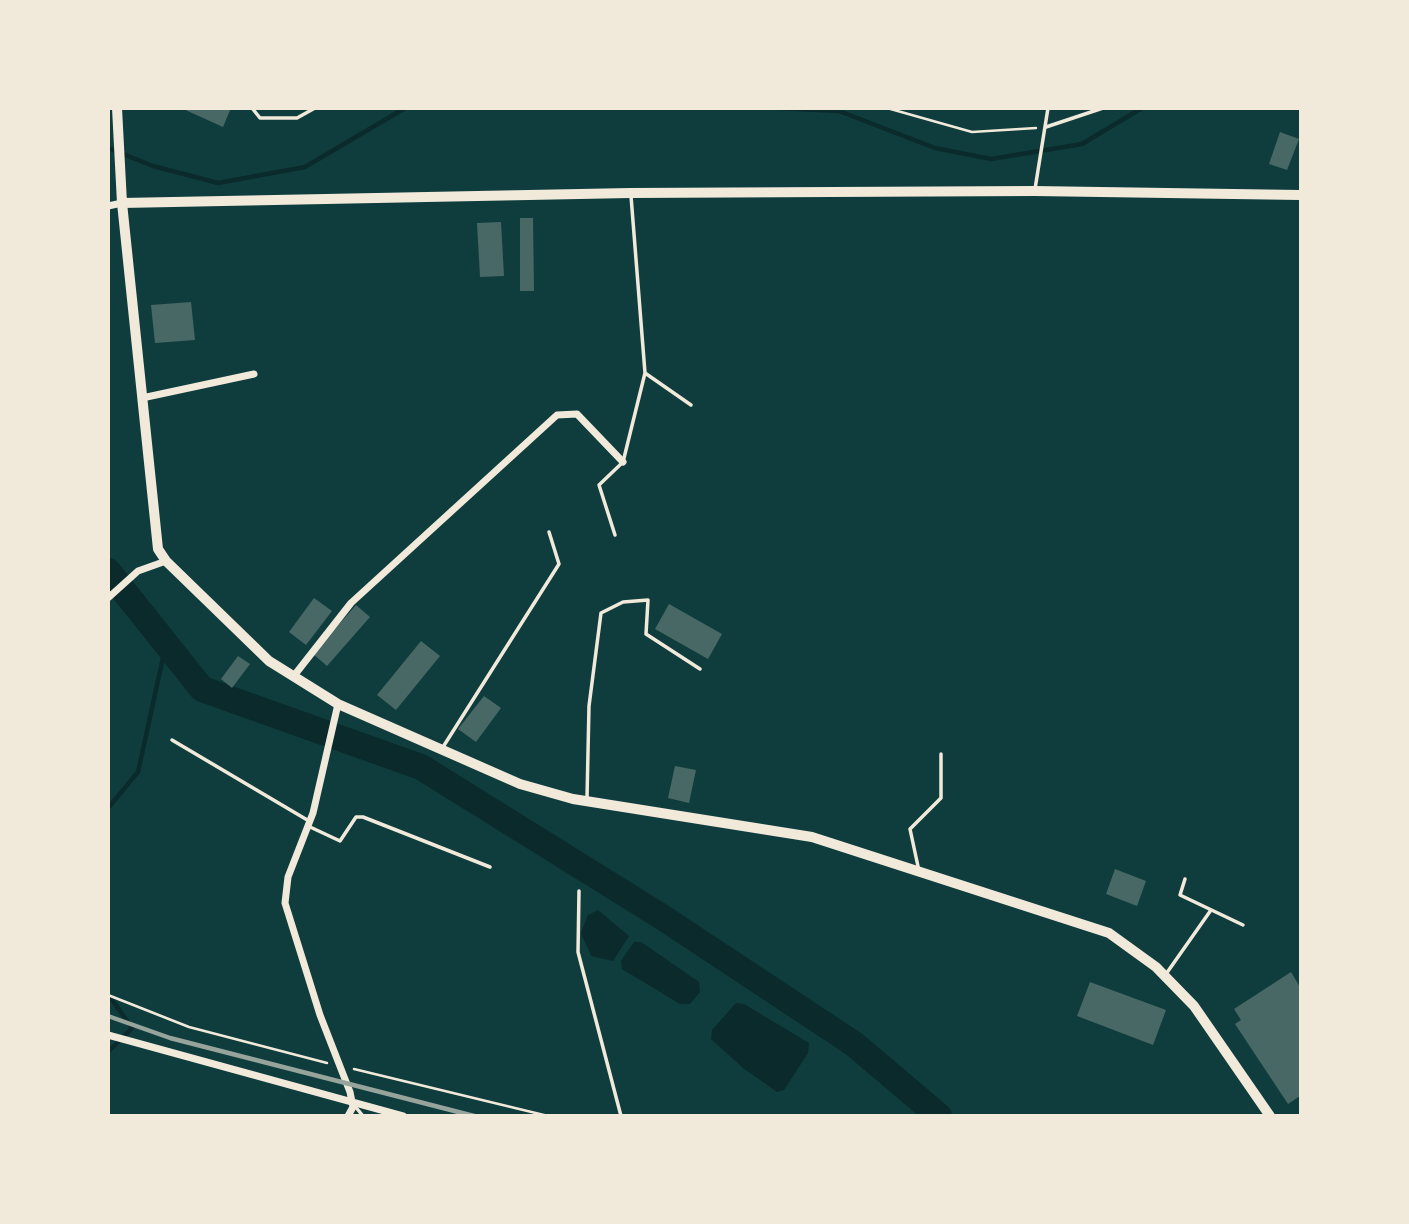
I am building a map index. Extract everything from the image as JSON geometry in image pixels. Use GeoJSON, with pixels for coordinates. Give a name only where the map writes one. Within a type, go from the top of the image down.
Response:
{"type":"FeatureCollection","features":[{"type":"Feature","properties":{"kind":"main road"},"geometry":{"type":"LineString","coordinates":[[117,108],[118,172],[122,204],[630,193],[1034,191],[1300,195]]}},
{"type":"Feature","properties":{"kind":"street"},"geometry":{"type":"LineString","coordinates":[[108,206],[122,204],[159,549],[166,561],[256,650],[293,677],[338,704],[520,784],[587,800],[812,837],[1109,933],[1164,976],[1194,1006],[1270,1115]]}},
{"type":"Feature","properties":{"kind":"street"},"geometry":{"type":"LineString","coordinates":[[142,398],[254,374]]}},
{"type":"Feature","properties":{"kind":"street"},"geometry":{"type":"LineString","coordinates":[[293,677],[351,603],[557,415],[577,414],[623,462]]}},
{"type":"Feature","properties":{"kind":"street"},"geometry":{"type":"LineString","coordinates":[[109,597],[138,571],[166,561]]}},
{"type":"Feature","properties":{"kind":"street"},"geometry":{"type":"LineString","coordinates":[[338,704],[337,719],[309,823],[288,877],[285,903],[352,1103],[348,1115]]}},
{"type":"Feature","properties":{"kind":"street"},"geometry":{"type":"LineString","coordinates":[[110,1036],[403,1115]]}},
{"type":"Feature","properties":{"kind":"lane"},"geometry":{"type":"LineString","coordinates":[[252,108],[260,118],[297,118],[315,108]]}},
{"type":"Feature","properties":{"kind":"lane"},"geometry":{"type":"LineString","coordinates":[[1034,191],[1048,108]]}},
{"type":"Feature","properties":{"kind":"lane"},"geometry":{"type":"LineString","coordinates":[[1046,127],[1103,108]]}},
{"type":"Feature","properties":{"kind":"lane"},"geometry":{"type":"LineString","coordinates":[[615,535],[599,485],[623,462],[645,373],[630,193]]}},
{"type":"Feature","properties":{"kind":"lane"},"geometry":{"type":"LineString","coordinates":[[645,373],[691,405]]}},
{"type":"Feature","properties":{"kind":"lane"},"geometry":{"type":"LineString","coordinates":[[441,750],[559,565],[549,532]]}},
{"type":"Feature","properties":{"kind":"lane"},"geometry":{"type":"LineString","coordinates":[[587,800],[589,706],[601,613],[622,602],[648,600],[646,634],[700,669]]}},
{"type":"Feature","properties":{"kind":"lane"},"geometry":{"type":"LineString","coordinates":[[172,740],[340,841],[356,817],[363,817],[490,867]]}},
{"type":"Feature","properties":{"kind":"lane"},"geometry":{"type":"LineString","coordinates":[[919,872],[910,829],[941,798],[941,754]]}},
{"type":"Feature","properties":{"kind":"lane"},"geometry":{"type":"LineString","coordinates":[[1185,879],[1180,895],[1243,925]]}},
{"type":"Feature","properties":{"kind":"lane"},"geometry":{"type":"LineString","coordinates":[[579,891],[578,952],[621,1115]]}},
{"type":"Feature","properties":{"kind":"lane"},"geometry":{"type":"LineString","coordinates":[[1164,976],[1211,910]]}},
{"type":"Feature","properties":{"kind":"lane"},"geometry":{"type":"LineString","coordinates":[[352,1103],[363,1115]]}},
{"type":"Feature","properties":{"kind":"path"},"geometry":{"type":"LineString","coordinates":[[887,108],[972,132],[1046,127]]}},
{"type":"Feature","properties":{"kind":"path"},"geometry":{"type":"LineString","coordinates":[[108,995],[121,1000]]}},
{"type":"Feature","properties":{"kind":"water"},"geometry":{"type":"Polygon","coordinates":[[[598,910],[629,936],[613,961],[591,956],[581,933],[588,915],[598,910]]]}},
{"type":"Feature","properties":{"kind":"water"},"geometry":{"type":"Polygon","coordinates":[[[634,942],[641,942],[699,982],[700,992],[690,1004],[680,1004],[622,969],[621,961],[634,942]]]}},
{"type":"Feature","properties":{"kind":"water"},"geometry":{"type":"Polygon","coordinates":[[[736,1003],[744,1004],[809,1043],[808,1053],[784,1090],[777,1092],[743,1068],[711,1039],[712,1030],[736,1003]]]}},
{"type":"Feature","properties":{"kind":"building"},"geometry":{"type":"Polygon","coordinates":[[[181,108],[231,108],[223,127],[181,108]]]}},
{"type":"Feature","properties":{"kind":"building"},"geometry":{"type":"Polygon","coordinates":[[[1280,132],[1299,139],[1287,170],[1269,164],[1280,132]]]}},
{"type":"Feature","properties":{"kind":"building"},"geometry":{"type":"Polygon","coordinates":[[[520,218],[533,218],[534,291],[520,291],[520,218]]]}},
{"type":"Feature","properties":{"kind":"building"},"geometry":{"type":"Polygon","coordinates":[[[501,222],[504,276],[480,277],[477,223],[501,222]]]}},
{"type":"Feature","properties":{"kind":"building"},"geometry":{"type":"Polygon","coordinates":[[[191,302],[195,340],[155,343],[151,305],[191,302]]]}},
{"type":"Feature","properties":{"kind":"building"},"geometry":{"type":"Polygon","coordinates":[[[314,598],[332,611],[306,645],[289,632],[314,598]]]}},
{"type":"Feature","properties":{"kind":"building"},"geometry":{"type":"Polygon","coordinates":[[[669,604],[722,634],[708,659],[655,629],[669,604]]]}},
{"type":"Feature","properties":{"kind":"building"},"geometry":{"type":"Polygon","coordinates":[[[356,605],[370,617],[327,666],[313,654],[356,605]]]}},
{"type":"Feature","properties":{"kind":"building"},"geometry":{"type":"Polygon","coordinates":[[[421,641],[440,656],[396,710],[377,695],[421,641]]]}},
{"type":"Feature","properties":{"kind":"building"},"geometry":{"type":"Polygon","coordinates":[[[238,656],[250,664],[232,688],[221,679],[238,656]]]}},
{"type":"Feature","properties":{"kind":"building"},"geometry":{"type":"Polygon","coordinates":[[[484,696],[501,708],[476,742],[458,729],[484,696]]]}},
{"type":"Feature","properties":{"kind":"building"},"geometry":{"type":"Polygon","coordinates":[[[675,766],[696,770],[689,803],[668,798],[675,766]]]}},
{"type":"Feature","properties":{"kind":"building"},"geometry":{"type":"Polygon","coordinates":[[[1115,869],[1146,881],[1137,906],[1106,894],[1115,869]]]}},
{"type":"Feature","properties":{"kind":"building"},"geometry":{"type":"Polygon","coordinates":[[[1291,972],[1300,987],[1300,1096],[1288,1104],[1235,1024],[1241,1020],[1234,1009],[1291,972]]]}},
{"type":"Feature","properties":{"kind":"building"},"geometry":{"type":"Polygon","coordinates":[[[1090,982],[1166,1010],[1153,1045],[1077,1016],[1090,982]]]}},
{"type":"Feature","properties":{"kind":"waterway"},"geometry":{"type":"LineString","coordinates":[[108,148],[153,166],[218,183],[305,167],[405,108]]}},
{"type":"Feature","properties":{"kind":"waterway"},"geometry":{"type":"LineString","coordinates":[[777,108],[839,111],[935,148],[991,159],[1082,144],[1142,108]]}},
{"type":"Feature","properties":{"kind":"waterway"},"geometry":{"type":"LineString","coordinates":[[108,571],[202,689],[421,767],[662,917],[854,1044],[939,1116]]}},
{"type":"Feature","properties":{"kind":"waterway"},"geometry":{"type":"LineString","coordinates":[[108,808],[138,772],[166,644]]}},
{"type":"Feature","properties":{"kind":"waterway"},"geometry":{"type":"LineString","coordinates":[[108,994],[132,1028],[108,1052]]}},
{"type":"Feature","properties":{"kind":"railway"},"geometry":{"type":"LineString","coordinates":[[108,1016],[170,1038],[474,1116]]}}]}
